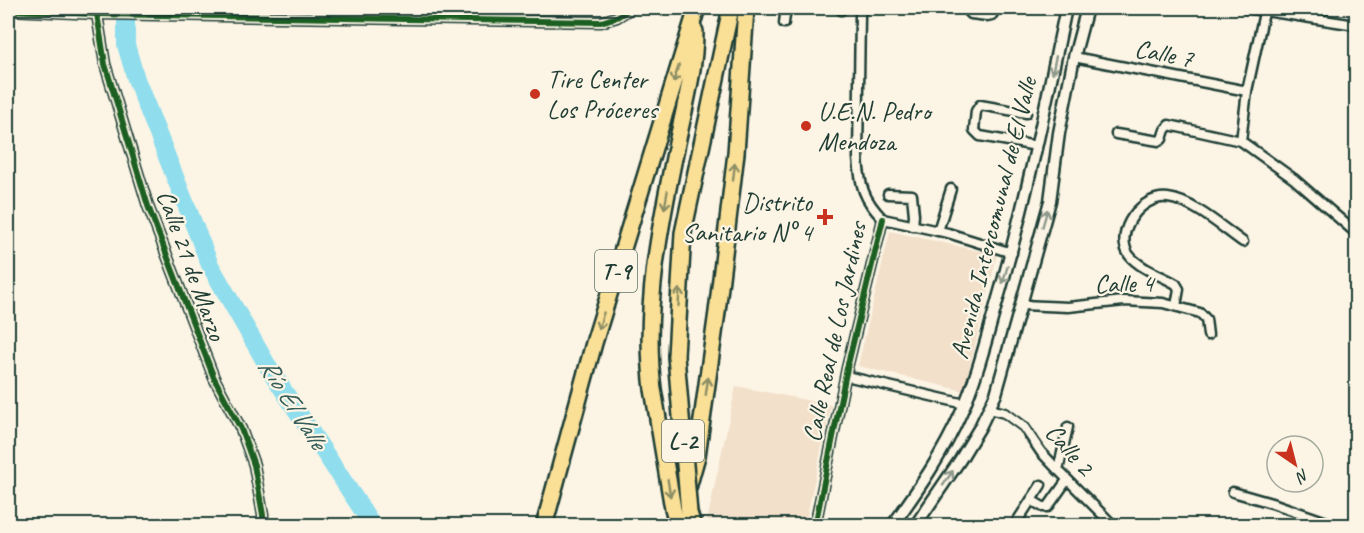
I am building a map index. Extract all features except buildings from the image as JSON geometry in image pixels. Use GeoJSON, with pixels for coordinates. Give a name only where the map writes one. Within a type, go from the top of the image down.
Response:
{"type":"FeatureCollection","features":[{"type":"Feature","properties":{"kind":"highway","name":"L-2"},"geometry":{"type":"LineString","coordinates":[[693,525],[689,513],[676,356],[683,233],[731,8]]}},
{"type":"Feature","properties":{"kind":"highway"},"geometry":{"type":"LineString","coordinates":[[678,525],[697,456],[717,312],[736,153],[746,8]]}},
{"type":"Feature","properties":{"kind":"highway","name":"L-2"},"geometry":{"type":"LineString","coordinates":[[678,525],[673,509],[650,365],[655,265],[693,66],[696,13]]}},
{"type":"Feature","properties":{"kind":"highway","name":"T-9"},"geometry":{"type":"LineString","coordinates":[[544,525],[594,342],[696,13]]}},
{"type":"Feature","properties":{"kind":"main road","name":"Avenida Intercomunal de El Valle"},"geometry":{"type":"LineString","coordinates":[[892,525],[926,478],[947,442],[977,374],[1012,253],[1066,8]]}},
{"type":"Feature","properties":{"kind":"main road","name":"Avenida Intercomunal de El Valle"},"geometry":{"type":"LineString","coordinates":[[915,525],[960,460],[989,409],[1000,384],[1050,201],[1059,133],[1074,57],[1087,8]]}},
{"type":"Feature","properties":{"kind":"street"},"geometry":{"type":"LineString","coordinates":[[8,10],[97,14],[341,12],[601,22],[617,17],[631,8]]}},
{"type":"Feature","properties":{"kind":"street"},"geometry":{"type":"LineString","coordinates":[[784,22],[786,8]]}},
{"type":"Feature","properties":{"kind":"street","name":"Calle Real de Los Jardines"},"geometry":{"type":"LineString","coordinates":[[815,525],[846,376],[883,219],[870,205],[860,178],[858,158],[860,14],[864,8]]}},
{"type":"Feature","properties":{"kind":"street"},"geometry":{"type":"LineString","coordinates":[[966,8],[971,14],[987,16],[992,15],[996,8]]}},
{"type":"Feature","properties":{"kind":"street"},"geometry":{"type":"LineString","coordinates":[[1245,8],[1356,25]]}},
{"type":"Feature","properties":{"kind":"street"},"geometry":{"type":"LineString","coordinates":[[1241,141],[1247,91],[1265,10]]}},
{"type":"Feature","properties":{"kind":"street","name":"Calle 21 de Marzo"},"geometry":{"type":"LineString","coordinates":[[97,14],[105,64],[148,207],[214,378],[241,429],[254,465],[263,515],[262,525]]}},
{"type":"Feature","properties":{"kind":"street","name":"Calle 7"},"geometry":{"type":"LineString","coordinates":[[1074,57],[1247,91]]}},
{"type":"Feature","properties":{"kind":"street"},"geometry":{"type":"LineString","coordinates":[[1026,113],[980,105],[976,111],[974,130],[980,136],[1037,146]]}},
{"type":"Feature","properties":{"kind":"street"},"geometry":{"type":"LineString","coordinates":[[1116,134],[1160,141],[1168,125],[1241,141],[1294,179],[1356,233]]}},
{"type":"Feature","properties":{"kind":"street"},"geometry":{"type":"LineString","coordinates":[[938,231],[951,189]]}},
{"type":"Feature","properties":{"kind":"street"},"geometry":{"type":"LineString","coordinates":[[888,194],[912,195],[913,226]]}},
{"type":"Feature","properties":{"kind":"street"},"geometry":{"type":"LineString","coordinates":[[1176,306],[1179,290],[1176,284],[1135,261],[1126,248],[1124,236],[1129,223],[1145,203],[1154,198],[1178,200],[1201,212],[1244,242]]}},
{"type":"Feature","properties":{"kind":"street"},"geometry":{"type":"LineString","coordinates":[[883,219],[938,231],[1012,253]]}},
{"type":"Feature","properties":{"kind":"street","name":"Calle 4"},"geometry":{"type":"LineString","coordinates":[[1022,305],[1068,307],[1124,301],[1162,303],[1200,313],[1206,319],[1208,335]]}},
{"type":"Feature","properties":{"kind":"street"},"geometry":{"type":"LineString","coordinates":[[846,376],[965,404]]}},
{"type":"Feature","properties":{"kind":"street","name":"Calle 2"},"geometry":{"type":"LineString","coordinates":[[989,409],[1005,413],[1016,419],[1041,452],[1114,525]]}},
{"type":"Feature","properties":{"kind":"street"},"geometry":{"type":"LineString","coordinates":[[1058,470],[1068,427]]}},
{"type":"Feature","properties":{"kind":"street"},"geometry":{"type":"LineString","coordinates":[[1031,500],[1043,507],[1048,507],[1067,480]]}},
{"type":"Feature","properties":{"kind":"street"},"geometry":{"type":"LineString","coordinates":[[1014,525],[1041,485]]}},
{"type":"Feature","properties":{"kind":"street"},"geometry":{"type":"LineString","coordinates":[[1233,492],[1338,525]]}},
{"type":"Feature","properties":{"kind":"shaded area"},"geometry":{"type":"Polygon","coordinates":[[[890,231],[997,255],[964,391],[858,366],[890,231]]]}},
{"type":"Feature","properties":{"kind":"shaded area"},"geometry":{"type":"Polygon","coordinates":[[[736,386],[831,405],[805,525],[708,525],[736,386]]]}},
{"type":"Feature","properties":{"kind":"waterway","name":"Río El Valle"},"geometry":{"type":"LineString","coordinates":[[126,8],[126,45],[136,79],[210,265],[270,370],[373,526]]}},
{"type":"Feature","properties":{"kind":"cycle path"},"geometry":{"type":"LineString","coordinates":[[8,10],[97,14],[601,22],[617,17],[631,8]]}},
{"type":"Feature","properties":{"kind":"cycle path"},"geometry":{"type":"LineString","coordinates":[[97,14],[105,64],[148,206],[214,378],[241,429],[254,465],[263,526]]}},
{"type":"Feature","properties":{"kind":"cycle path"},"geometry":{"type":"LineString","coordinates":[[815,526],[847,368],[883,219]]}},
{"type":"Feature","properties":{"kind":"place","name":"Tire Center Los Próceres"},"geometry":{"type":"Point","coordinates":[535,94]}},
{"type":"Feature","properties":{"kind":"place","name":"U.E.N. Pedro Mendoza"},"geometry":{"type":"Point","coordinates":[806,126]}},
{"type":"Feature","properties":{"kind":"place","name":"Distrito Sanitario N° 4"},"geometry":{"type":"Point","coordinates":[825,217]}}]}
